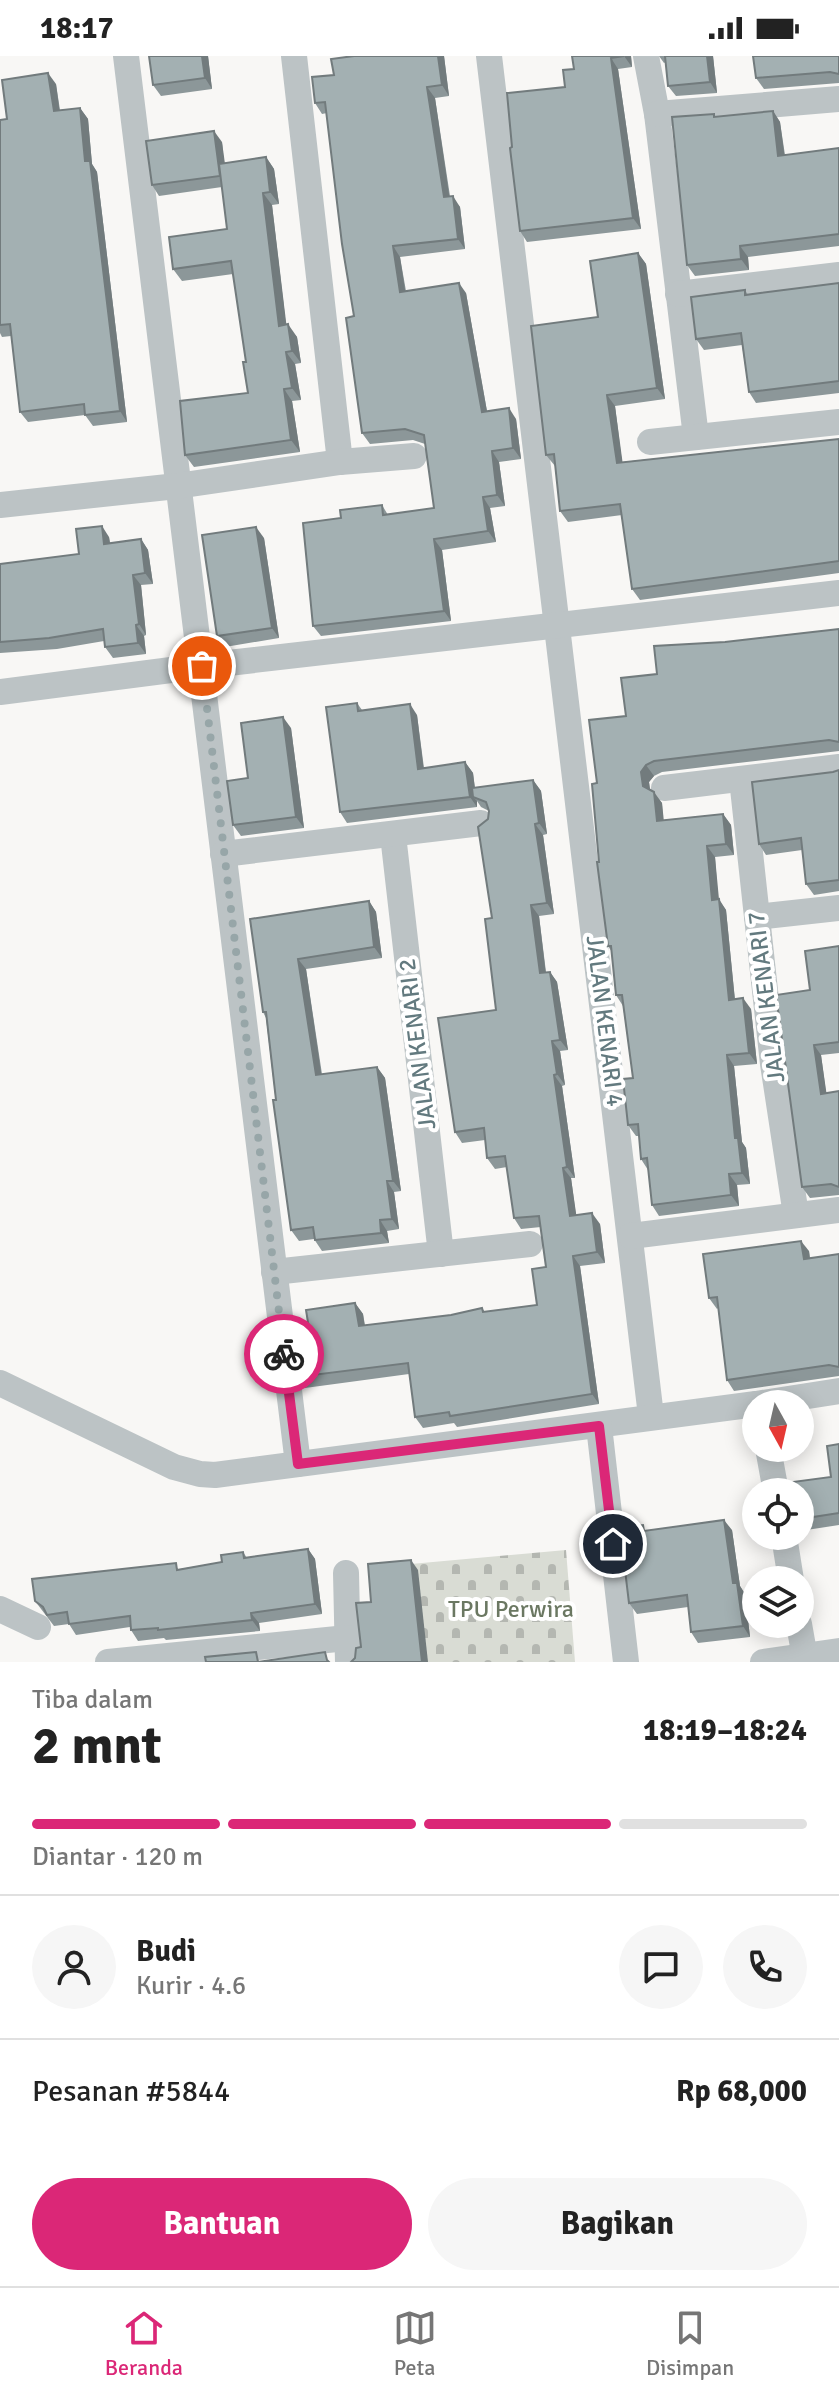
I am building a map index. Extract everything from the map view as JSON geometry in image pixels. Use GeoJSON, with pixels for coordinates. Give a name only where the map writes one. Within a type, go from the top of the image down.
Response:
{"type":"FeatureCollection","features":[{"type":"Feature","properties":{"kind":"street"},"geometry":{"type":"LineString","coordinates":[[126,56],[298,1464]]}},
{"type":"Feature","properties":{"kind":"street"},"geometry":{"type":"LineString","coordinates":[[294,56],[340,462]]}},
{"type":"Feature","properties":{"kind":"street","name":"JALAN KENARI 4"},"geometry":{"type":"LineString","coordinates":[[489,56],[651,1416]]}},
{"type":"Feature","properties":{"kind":"street"},"geometry":{"type":"LineString","coordinates":[[646,56],[657,114],[696,437]]}},
{"type":"Feature","properties":{"kind":"street"},"geometry":{"type":"LineString","coordinates":[[657,114],[839,99]]}},
{"type":"Feature","properties":{"kind":"street"},"geometry":{"type":"LineString","coordinates":[[678,294],[839,275]]}},
{"type":"Feature","properties":{"kind":"street"},"geometry":{"type":"LineString","coordinates":[[650,442],[839,422]]}},
{"type":"Feature","properties":{"kind":"street"},"geometry":{"type":"LineString","coordinates":[[0,505],[177,486],[340,462],[414,456]]}},
{"type":"Feature","properties":{"kind":"street"},"geometry":{"type":"LineString","coordinates":[[0,692],[839,593]]}},
{"type":"Feature","properties":{"kind":"street"},"geometry":{"type":"LineString","coordinates":[[664,788],[839,767]]}},
{"type":"Feature","properties":{"kind":"street","name":"JALAN KENARI 7"},"geometry":{"type":"LineString","coordinates":[[742,779],[773,1064],[796,1215]]}},
{"type":"Feature","properties":{"kind":"street"},"geometry":{"type":"LineString","coordinates":[[223,854],[481,823]]}},
{"type":"Feature","properties":{"kind":"street","name":"JALAN KENARI 2"},"geometry":{"type":"LineString","coordinates":[[393,835],[441,1254]]}},
{"type":"Feature","properties":{"kind":"street"},"geometry":{"type":"LineString","coordinates":[[757,917],[839,908]]}},
{"type":"Feature","properties":{"kind":"street"},"geometry":{"type":"LineString","coordinates":[[631,1236],[839,1210]]}},
{"type":"Feature","properties":{"kind":"street"},"geometry":{"type":"LineString","coordinates":[[274,1272],[530,1244]]}},
{"type":"Feature","properties":{"kind":"street"},"geometry":{"type":"LineString","coordinates":[[0,1383],[174,1467],[215,1475],[742,1406]]}},
{"type":"Feature","properties":{"kind":"street"},"geometry":{"type":"LineString","coordinates":[[814,1395],[839,1391]]}},
{"type":"Feature","properties":{"kind":"street"},"geometry":{"type":"LineString","coordinates":[[599,1426],[626,1662]]}},
{"type":"Feature","properties":{"kind":"street"},"geometry":{"type":"LineString","coordinates":[[108,1662],[348,1650],[346,1573]]}},
{"type":"Feature","properties":{"kind":"street"},"geometry":{"type":"LineString","coordinates":[[0,1609],[38,1627]]}},
{"type":"Feature","properties":{"kind":"street"},"geometry":{"type":"LineString","coordinates":[[801,1638],[805,1658]]}},
{"type":"Feature","properties":{"kind":"street"},"geometry":{"type":"LineString","coordinates":[[763,1662],[839,1651]]}},
{"type":"Feature","properties":{"kind":"green space","name":"TPU Perwira"},"geometry":{"type":"Polygon","coordinates":[[[566,1550],[575,1662],[420,1662],[411,1564],[566,1550]]]}},
{"type":"Feature","properties":{"kind":"building"},"geometry":{"type":"Polygon","coordinates":[[[149,56],[202,56],[205,78],[153,85],[149,56]]]}},
{"type":"Feature","properties":{"kind":"building"},"geometry":{"type":"Polygon","coordinates":[[[438,56],[442,85],[427,87],[444,197],[453,196],[458,239],[393,246],[400,292],[459,283],[482,412],[509,408],[513,448],[492,451],[497,495],[483,497],[488,531],[434,539],[444,611],[313,626],[303,523],[341,518],[340,510],[382,505],[383,515],[434,508],[424,435],[405,429],[362,433],[346,318],[354,316],[325,102],[315,103],[312,77],[334,75],[331,59],[438,56]]]}},
{"type":"Feature","properties":{"kind":"building"},"geometry":{"type":"Polygon","coordinates":[[[572,56],[624,56],[611,58],[633,218],[520,231],[507,93],[565,87],[563,70],[574,69],[572,56]]]}},
{"type":"Feature","properties":{"kind":"building"},"geometry":{"type":"Polygon","coordinates":[[[665,56],[707,56],[710,82],[668,86],[665,56]]]}},
{"type":"Feature","properties":{"kind":"building"},"geometry":{"type":"Polygon","coordinates":[[[753,56],[839,56],[839,74],[830,72],[756,78],[753,56]]]}},
{"type":"Feature","properties":{"kind":"building"},"geometry":{"type":"Polygon","coordinates":[[[48,73],[54,111],[80,108],[85,161],[90,161],[120,411],[85,415],[84,404],[20,412],[10,324],[0,325],[0,120],[7,119],[2,80],[48,73]]]}},
{"type":"Feature","properties":{"kind":"building"},"geometry":{"type":"Polygon","coordinates":[[[773,111],[778,156],[839,148],[839,234],[740,246],[741,259],[687,265],[672,117],[714,114],[714,117],[773,111]]]}},
{"type":"Feature","properties":{"kind":"building"},"geometry":{"type":"Polygon","coordinates":[[[214,131],[220,176],[152,185],[146,141],[214,131]]]}},
{"type":"Feature","properties":{"kind":"building"},"geometry":{"type":"Polygon","coordinates":[[[266,157],[270,192],[263,193],[279,326],[288,324],[292,351],[286,352],[292,388],[284,389],[291,440],[185,455],[180,401],[248,393],[243,362],[246,362],[231,261],[173,269],[169,237],[227,229],[219,164],[266,157]]]}},
{"type":"Feature","properties":{"kind":"building"},"geometry":{"type":"Polygon","coordinates":[[[638,253],[657,388],[607,395],[617,463],[839,439],[839,561],[632,589],[620,504],[560,511],[554,454],[546,455],[531,326],[598,317],[590,261],[638,253]]]}},
{"type":"Feature","properties":{"kind":"building"},"geometry":{"type":"Polygon","coordinates":[[[839,283],[839,381],[749,392],[741,333],[696,339],[691,297],[745,290],[745,295],[839,283]]]}},
{"type":"Feature","properties":{"kind":"building"},"geometry":{"type":"Polygon","coordinates":[[[102,526],[104,544],[141,539],[145,573],[133,575],[138,643],[105,647],[103,629],[0,642],[0,564],[79,554],[76,529],[102,526]]]}},
{"type":"Feature","properties":{"kind":"building"},"geometry":{"type":"Polygon","coordinates":[[[256,527],[272,628],[217,636],[202,535],[256,527]]]}},
{"type":"Feature","properties":{"kind":"building"},"geometry":{"type":"Polygon","coordinates":[[[839,629],[839,742],[829,740],[654,761],[641,772],[643,786],[654,792],[657,821],[723,814],[726,844],[707,846],[712,900],[719,899],[729,1000],[743,998],[749,1053],[727,1055],[735,1138],[738,1138],[742,1173],[729,1174],[731,1195],[652,1205],[647,1158],[641,1159],[638,1124],[628,1125],[623,1079],[633,1078],[622,995],[616,995],[597,862],[592,784],[597,783],[589,720],[626,716],[621,678],[657,674],[654,646],[725,642],[839,629]]]}},
{"type":"Feature","properties":{"kind":"building"},"geometry":{"type":"Polygon","coordinates":[[[357,703],[358,711],[410,704],[418,769],[465,762],[470,797],[340,812],[326,707],[357,703]]]}},
{"type":"Feature","properties":{"kind":"building"},"geometry":{"type":"Polygon","coordinates":[[[283,717],[296,817],[233,825],[227,781],[248,778],[241,723],[283,717]]]}},
{"type":"Feature","properties":{"kind":"building"},"geometry":{"type":"Polygon","coordinates":[[[839,770],[839,880],[806,884],[801,838],[759,844],[752,782],[839,770]]]}},
{"type":"Feature","properties":{"kind":"building"},"geometry":{"type":"Polygon","coordinates":[[[533,780],[539,823],[535,824],[547,903],[531,905],[540,973],[550,972],[560,1040],[552,1041],[567,1167],[563,1168],[570,1216],[592,1213],[597,1252],[573,1256],[592,1394],[450,1416],[449,1412],[415,1417],[408,1363],[297,1377],[293,1344],[311,1341],[306,1310],[355,1303],[359,1326],[451,1315],[482,1308],[483,1312],[537,1305],[532,1269],[546,1267],[539,1216],[514,1218],[505,1156],[487,1158],[484,1128],[455,1132],[438,1018],[496,1010],[485,919],[492,918],[478,827],[488,819],[489,811],[486,802],[473,797],[472,788],[533,780]]]}},
{"type":"Feature","properties":{"kind":"building"},"geometry":{"type":"Polygon","coordinates":[[[369,901],[374,947],[298,959],[316,1075],[377,1067],[393,1181],[387,1181],[392,1219],[380,1220],[381,1233],[315,1240],[313,1227],[291,1230],[273,1100],[276,1100],[266,1012],[263,1012],[250,919],[369,901]]]}},
{"type":"Feature","properties":{"kind":"building"},"geometry":{"type":"Polygon","coordinates":[[[839,946],[839,1042],[814,1045],[821,1094],[839,1091],[839,1187],[831,1184],[802,1187],[776,995],[810,990],[805,951],[839,946]]]}},
{"type":"Feature","properties":{"kind":"building"},"geometry":{"type":"Polygon","coordinates":[[[801,1241],[804,1259],[839,1254],[839,1367],[829,1365],[727,1380],[717,1297],[709,1298],[703,1254],[801,1241]]]}},
{"type":"Feature","properties":{"kind":"building"},"geometry":{"type":"Polygon","coordinates":[[[839,1444],[839,1513],[814,1517],[814,1479],[831,1477],[827,1446],[839,1444]]]}},
{"type":"Feature","properties":{"kind":"building"},"geometry":{"type":"Polygon","coordinates":[[[724,1520],[742,1626],[691,1632],[687,1595],[629,1603],[620,1528],[643,1525],[644,1531],[724,1520]]]}},
{"type":"Feature","properties":{"kind":"building"},"geometry":{"type":"Polygon","coordinates":[[[308,1549],[315,1604],[251,1613],[252,1620],[131,1630],[130,1616],[69,1624],[67,1612],[47,1615],[35,1601],[32,1579],[176,1563],[177,1570],[222,1562],[221,1555],[243,1552],[244,1558],[308,1549]]]}},
{"type":"Feature","properties":{"kind":"building"},"geometry":{"type":"Polygon","coordinates":[[[411,1560],[422,1662],[351,1662],[355,1658],[356,1648],[361,1647],[356,1603],[371,1602],[368,1564],[411,1560]]]}},
{"type":"Feature","properties":{"kind":"building"},"geometry":{"type":"Polygon","coordinates":[[[256,1652],[258,1662],[206,1662],[205,1657],[256,1652]]]}},
{"type":"Feature","properties":{"kind":"building"},"geometry":{"type":"Polygon","coordinates":[[[325,1652],[329,1662],[258,1662],[325,1652]]]}},
{"type":"Feature","properties":{"kind":"way so far"},"geometry":{"type":"LineString","coordinates":[[202,666],[284,1354]]}},
{"type":"Feature","properties":{"kind":"route"},"geometry":{"type":"LineString","coordinates":[[284,1354],[298,1464],[599,1426],[613,1544]]}}]}
